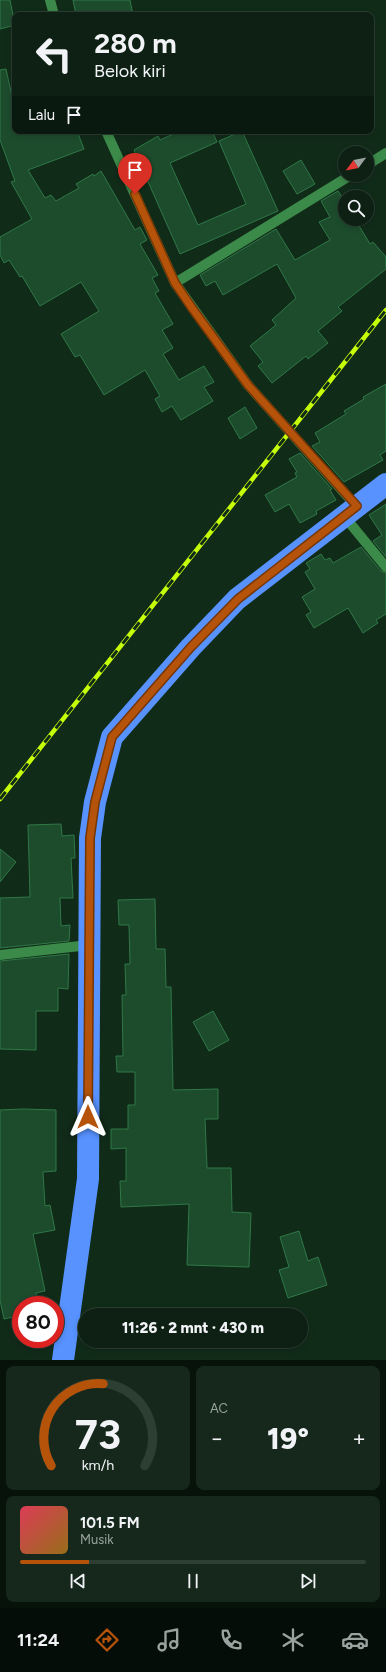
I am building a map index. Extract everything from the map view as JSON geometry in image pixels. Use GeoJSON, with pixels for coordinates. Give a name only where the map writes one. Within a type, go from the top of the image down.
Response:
{"type":"FeatureCollection","features":[{"type":"Feature","properties":{"kind":"highway"},"geometry":{"type":"LineString","coordinates":[[63,1360],[88,1179],[90,838],[95,802],[112,737],[191,647],[238,599],[386,484]]}},
{"type":"Feature","properties":{"kind":"street"},"geometry":{"type":"LineString","coordinates":[[50,0],[53,12]]}},
{"type":"Feature","properties":{"kind":"street"},"geometry":{"type":"LineString","coordinates":[[107,134],[175,283],[248,385],[351,511],[386,567]]}},
{"type":"Feature","properties":{"kind":"street"},"geometry":{"type":"LineString","coordinates":[[374,161],[386,153]]}},
{"type":"Feature","properties":{"kind":"street"},"geometry":{"type":"LineString","coordinates":[[175,283],[340,182]]}},
{"type":"Feature","properties":{"kind":"street"},"geometry":{"type":"LineString","coordinates":[[0,955],[89,945]]}},
{"type":"Feature","properties":{"kind":"building"},"geometry":{"type":"Polygon","coordinates":[[[0,0],[10,0],[12,12],[12,26],[0,29],[0,0]]]}},
{"type":"Feature","properties":{"kind":"building"},"geometry":{"type":"Polygon","coordinates":[[[73,0],[130,0],[132,12],[75,12],[73,0]]]}},
{"type":"Feature","properties":{"kind":"building"},"geometry":{"type":"Polygon","coordinates":[[[6,69],[12,96],[12,134],[78,134],[84,149],[28,170],[45,198],[51,195],[56,201],[79,188],[76,184],[93,174],[94,176],[101,171],[135,230],[140,227],[147,240],[140,244],[158,275],[152,278],[159,291],[155,293],[173,324],[162,330],[173,348],[163,354],[179,380],[204,366],[214,382],[204,387],[213,401],[181,420],[172,406],[162,412],[155,399],[160,396],[145,370],[104,395],[80,355],[75,357],[61,334],[99,311],[81,282],[40,306],[22,276],[20,277],[9,260],[4,263],[0,255],[0,237],[32,219],[11,182],[15,181],[0,140],[0,70],[6,69]]]}},
{"type":"Feature","properties":{"kind":"building"},"geometry":{"type":"Polygon","coordinates":[[[173,134],[213,134],[217,142],[170,163],[198,225],[246,204],[219,141],[235,134],[243,134],[278,211],[180,254],[134,150],[158,136],[160,140],[173,134]]]}},
{"type":"Feature","properties":{"kind":"building"},"geometry":{"type":"Polygon","coordinates":[[[301,160],[315,184],[297,194],[283,171],[301,160]]]}},
{"type":"Feature","properties":{"kind":"building"},"geometry":{"type":"Polygon","coordinates":[[[338,191],[338,226],[359,226],[370,244],[373,242],[386,257],[386,269],[338,307],[342,311],[318,331],[328,343],[308,359],[306,356],[272,383],[258,366],[263,362],[250,346],[276,325],[272,320],[296,298],[277,264],[223,295],[215,281],[206,286],[200,275],[276,229],[295,260],[330,240],[319,222],[330,217],[321,201],[338,191]]]}},
{"type":"Feature","properties":{"kind":"building"},"geometry":{"type":"Polygon","coordinates":[[[386,384],[386,451],[380,455],[383,460],[344,482],[312,446],[320,442],[315,433],[346,414],[344,411],[364,399],[363,397],[386,384]]]}},
{"type":"Feature","properties":{"kind":"building"},"geometry":{"type":"Polygon","coordinates":[[[245,407],[257,428],[240,439],[228,418],[245,407]]]}},
{"type":"Feature","properties":{"kind":"building"},"geometry":{"type":"Polygon","coordinates":[[[300,453],[332,489],[330,490],[336,500],[316,511],[317,514],[300,523],[289,504],[275,512],[265,495],[297,477],[295,473],[297,472],[289,459],[300,453]]]}},
{"type":"Feature","properties":{"kind":"building"},"geometry":{"type":"Polygon","coordinates":[[[386,504],[386,557],[373,541],[382,535],[369,515],[386,504]]]}},
{"type":"Feature","properties":{"kind":"building"},"geometry":{"type":"Polygon","coordinates":[[[361,547],[381,571],[386,573],[386,614],[376,620],[378,623],[363,633],[348,608],[314,628],[306,615],[311,612],[302,597],[315,589],[305,572],[310,569],[306,563],[321,554],[325,560],[330,558],[333,563],[361,547]]]}},
{"type":"Feature","properties":{"kind":"building"},"geometry":{"type":"Polygon","coordinates":[[[61,824],[62,836],[74,835],[75,858],[71,858],[73,898],[60,898],[61,926],[70,925],[69,941],[0,948],[0,898],[30,897],[28,825],[61,824]]]}},
{"type":"Feature","properties":{"kind":"building"},"geometry":{"type":"Polygon","coordinates":[[[0,849],[16,862],[0,882],[0,849]]]}},
{"type":"Feature","properties":{"kind":"building"},"geometry":{"type":"Polygon","coordinates":[[[155,899],[156,949],[165,949],[166,987],[171,987],[173,1090],[218,1089],[218,1119],[205,1119],[207,1168],[231,1168],[232,1212],[251,1213],[249,1267],[187,1265],[189,1204],[121,1207],[120,1181],[126,1181],[126,1148],[111,1149],[111,1129],[128,1129],[128,1105],[135,1105],[135,1072],[117,1072],[116,1056],[123,1056],[122,995],[126,995],[125,964],[130,964],[129,925],[119,925],[118,900],[155,899]]]}},
{"type":"Feature","properties":{"kind":"building"},"geometry":{"type":"Polygon","coordinates":[[[69,954],[68,989],[58,988],[58,1011],[36,1011],[36,1050],[0,1049],[0,961],[69,954]]]}},
{"type":"Feature","properties":{"kind":"building"},"geometry":{"type":"Polygon","coordinates":[[[213,1011],[229,1040],[209,1051],[193,1022],[213,1011]]]}},
{"type":"Feature","properties":{"kind":"building"},"geometry":{"type":"Polygon","coordinates":[[[0,1110],[56,1110],[56,1171],[43,1172],[45,1206],[50,1205],[55,1230],[33,1234],[45,1291],[36,1293],[36,1296],[12,1296],[12,1317],[4,1319],[0,1300],[0,1110]]]}},
{"type":"Feature","properties":{"kind":"building"},"geometry":{"type":"Polygon","coordinates":[[[299,1231],[308,1261],[318,1257],[327,1285],[288,1298],[279,1270],[289,1267],[280,1237],[299,1231]]]}},
{"type":"Feature","properties":{"kind":"railway"},"geometry":{"type":"LineString","coordinates":[[0,799],[386,310]]}},
{"type":"Feature","properties":{"kind":"route"},"geometry":{"type":"LineString","coordinates":[[88,1117],[90,838],[95,802],[112,737],[191,647],[238,599],[357,506],[248,385],[192,308],[175,283],[135,194]]}}]}
